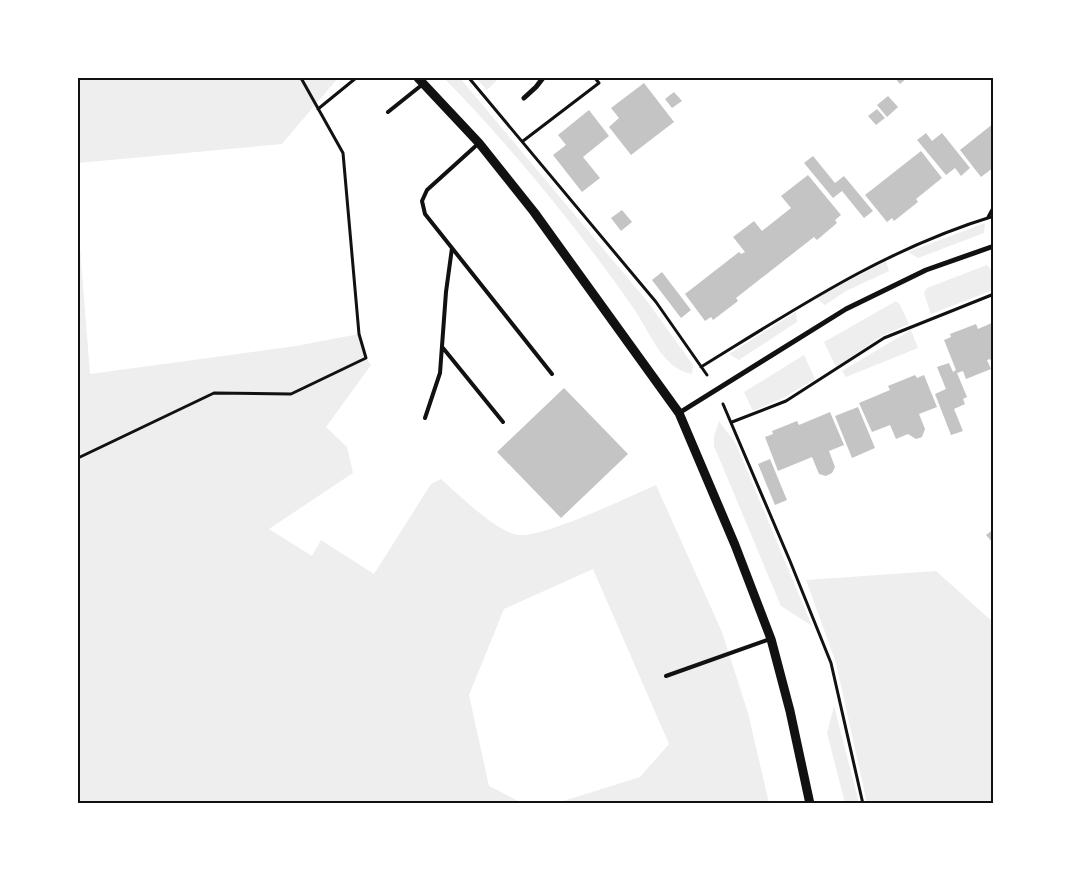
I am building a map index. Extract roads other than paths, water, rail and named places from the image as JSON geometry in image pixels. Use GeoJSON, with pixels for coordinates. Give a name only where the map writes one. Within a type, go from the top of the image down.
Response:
{"type":"FeatureCollection","features":[{"type":"Feature","properties":{"kind":"street"},"geometry":{"type":"LineString","coordinates":[[524,98],[543,78]]}},
{"type":"Feature","properties":{"kind":"street"},"geometry":{"type":"LineString","coordinates":[[421,81],[479,143],[534,212],[679,413],[771,639],[790,711],[810,804]]}},
{"type":"Feature","properties":{"kind":"street"},"geometry":{"type":"LineString","coordinates":[[679,413],[846,310],[926,270],[994,246]]}},
{"type":"Feature","properties":{"kind":"lane"},"geometry":{"type":"LineString","coordinates":[[388,112],[421,81]]}},
{"type":"Feature","properties":{"kind":"lane"},"geometry":{"type":"LineString","coordinates":[[479,143],[427,190],[422,201],[425,214],[552,374]]}},
{"type":"Feature","properties":{"kind":"lane"},"geometry":{"type":"LineString","coordinates":[[425,418],[440,373],[446,292],[452,248]]}},
{"type":"Feature","properties":{"kind":"lane"},"geometry":{"type":"LineString","coordinates":[[443,348],[503,422]]}},
{"type":"Feature","properties":{"kind":"lane"},"geometry":{"type":"LineString","coordinates":[[666,676],[771,639]]}}]}
